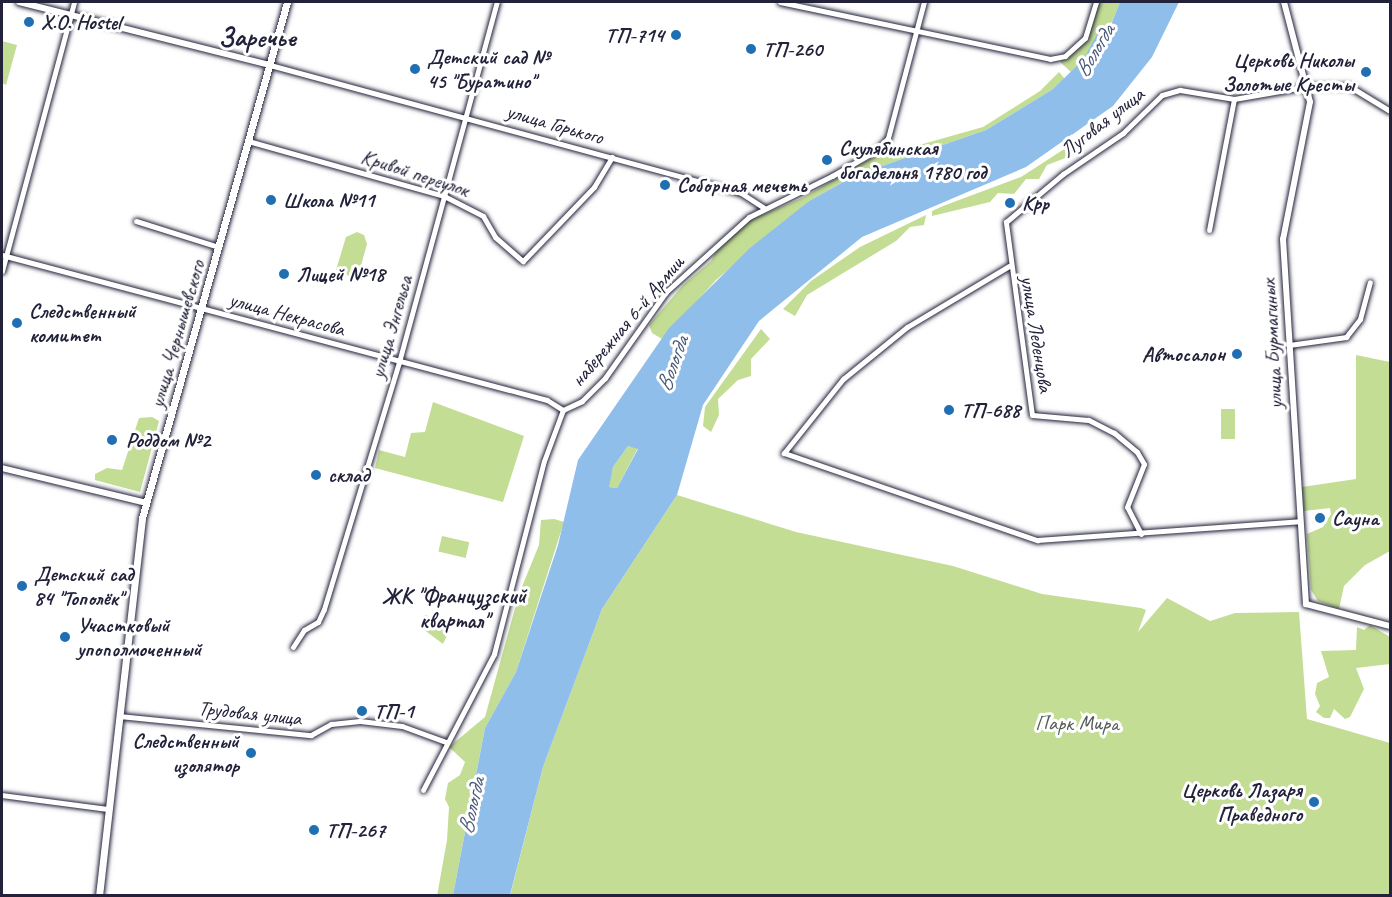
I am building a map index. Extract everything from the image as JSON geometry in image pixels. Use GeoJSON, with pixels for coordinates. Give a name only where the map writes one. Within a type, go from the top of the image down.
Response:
{"type":"FeatureCollection","features":[{"type":"Feature","properties":{"kind":"main road","name":"улица Чернышевского"},"geometry":{"type":"LineString","coordinates":[[99,896],[135,556],[147,503],[287,2]]}},
{"type":"Feature","properties":{"kind":"street","name":"улица Горького"},"geometry":{"type":"LineString","coordinates":[[19,2],[466,116],[741,193],[764,208]]}},
{"type":"Feature","properties":{"kind":"street"},"geometry":{"type":"LineString","coordinates":[[2,271],[3,256],[74,2]]}},
{"type":"Feature","properties":{"kind":"street","name":"улица Энгельса"},"geometry":{"type":"LineString","coordinates":[[293,647],[304,630],[318,622],[324,609],[399,362],[497,2]]}},
{"type":"Feature","properties":{"kind":"street"},"geometry":{"type":"LineString","coordinates":[[780,2],[917,29],[1041,58],[1065,56],[1085,38],[1096,2]]}},
{"type":"Feature","properties":{"kind":"street"},"geometry":{"type":"LineString","coordinates":[[917,29],[924,2]]}},
{"type":"Feature","properties":{"kind":"street","name":"улица Бурмагиных"},"geometry":{"type":"LineString","coordinates":[[1284,2],[1309,86],[1307,136],[1283,227],[1299,521],[1306,604],[1390,626]]}},
{"type":"Feature","properties":{"kind":"street","name":"набережная 6-й Армии"},"geometry":{"type":"LineString","coordinates":[[423,790],[446,742],[494,654],[544,461],[562,410],[582,401],[605,378],[648,316],[687,272],[764,208],[877,150],[888,138],[917,29]]}},
{"type":"Feature","properties":{"kind":"street","name":"Луговая улица"},"geometry":{"type":"LineString","coordinates":[[1006,222],[1063,174],[1123,133],[1162,95],[1180,90],[1234,99],[1309,86],[1349,86],[1390,111]]}},
{"type":"Feature","properties":{"kind":"street"},"geometry":{"type":"LineString","coordinates":[[1209,230],[1234,99]]}},
{"type":"Feature","properties":{"kind":"street","name":"Кривой переулок"},"geometry":{"type":"LineString","coordinates":[[248,141],[444,196],[483,216],[495,237],[523,261],[594,187],[612,157]]}},
{"type":"Feature","properties":{"kind":"street"},"geometry":{"type":"LineString","coordinates":[[136,221],[219,247]]}},
{"type":"Feature","properties":{"kind":"street","name":"улица Леденцова"},"geometry":{"type":"LineString","coordinates":[[1006,222],[1009,266],[1032,415],[1088,420],[1114,433],[1137,452],[1144,464],[1127,501],[1141,534],[1037,540],[784,453],[843,380],[907,327],[1009,266]]}},
{"type":"Feature","properties":{"kind":"street","name":"улица Некрасова"},"geometry":{"type":"LineString","coordinates":[[3,256],[547,400],[562,410]]}},
{"type":"Feature","properties":{"kind":"street"},"geometry":{"type":"LineString","coordinates":[[1289,345],[1346,337],[1360,319],[1370,282]]}},
{"type":"Feature","properties":{"kind":"street"},"geometry":{"type":"LineString","coordinates":[[2,468],[147,503]]}},
{"type":"Feature","properties":{"kind":"street"},"geometry":{"type":"LineString","coordinates":[[1141,534],[1299,521]]}},
{"type":"Feature","properties":{"kind":"street","name":"Трудовая улица"},"geometry":{"type":"LineString","coordinates":[[118,715],[311,735],[331,724],[360,721],[402,726],[446,742]]}},
{"type":"Feature","properties":{"kind":"street"},"geometry":{"type":"LineString","coordinates":[[2,795],[109,809]]}},
{"type":"Feature","properties":{"kind":"green space"},"geometry":{"type":"Polygon","coordinates":[[[1099,2],[1120,2],[1111,25],[1072,73],[1060,62],[1086,39],[1099,2]]]}},
{"type":"Feature","properties":{"kind":"green space"},"geometry":{"type":"Polygon","coordinates":[[[2,41],[17,45],[6,85],[2,83],[2,41]]]}},
{"type":"Feature","properties":{"kind":"green space"},"geometry":{"type":"Polygon","coordinates":[[[1059,72],[1065,79],[1053,89],[986,130],[856,175],[809,201],[716,280],[662,339],[652,333],[649,325],[683,285],[711,261],[720,244],[750,220],[802,198],[870,159],[983,127],[1040,91],[1059,72]]]}},
{"type":"Feature","properties":{"kind":"green space"},"geometry":{"type":"Polygon","coordinates":[[[1103,124],[1108,127],[1075,148],[1076,154],[1047,165],[1039,179],[1026,179],[1014,194],[998,193],[990,202],[932,216],[932,211],[943,206],[1021,177],[1103,124]]]}},
{"type":"Feature","properties":{"kind":"green space"},"geometry":{"type":"Polygon","coordinates":[[[926,215],[924,225],[910,227],[896,241],[807,295],[795,316],[783,309],[811,281],[860,247],[926,215]]]}},
{"type":"Feature","properties":{"kind":"green space"},"geometry":{"type":"Polygon","coordinates":[[[357,232],[364,235],[367,244],[357,280],[336,270],[346,237],[357,232]]]}},
{"type":"Feature","properties":{"kind":"green space"},"geometry":{"type":"Polygon","coordinates":[[[761,329],[770,339],[751,359],[751,376],[738,380],[718,399],[719,415],[711,432],[703,426],[705,407],[761,329]]]}},
{"type":"Feature","properties":{"kind":"green space"},"geometry":{"type":"Polygon","coordinates":[[[1356,355],[1390,362],[1390,551],[1365,565],[1344,586],[1339,609],[1318,601],[1311,590],[1307,534],[1323,527],[1331,514],[1330,508],[1304,511],[1302,487],[1356,479],[1356,355]]]}},
{"type":"Feature","properties":{"kind":"green space"},"geometry":{"type":"Polygon","coordinates":[[[433,402],[524,436],[503,502],[375,468],[379,450],[405,457],[411,433],[425,432],[433,402]]]}},
{"type":"Feature","properties":{"kind":"green space"},"geometry":{"type":"Polygon","coordinates":[[[1221,409],[1235,409],[1235,439],[1221,439],[1221,409]]]}},
{"type":"Feature","properties":{"kind":"green space"},"geometry":{"type":"Polygon","coordinates":[[[152,417],[159,421],[140,492],[95,480],[95,474],[107,468],[122,470],[139,418],[152,417]]]}},
{"type":"Feature","properties":{"kind":"green space"},"geometry":{"type":"Polygon","coordinates":[[[628,446],[638,448],[617,488],[608,487],[613,467],[628,446]]]}},
{"type":"Feature","properties":{"kind":"green space","name":"Парк Мира"},"geometry":{"type":"Polygon","coordinates":[[[677,495],[796,532],[953,566],[1042,594],[1141,608],[1146,610],[1138,632],[1167,598],[1210,621],[1235,613],[1299,612],[1307,719],[1390,743],[1390,895],[510,896],[543,767],[602,609],[677,495]]]}},
{"type":"Feature","properties":{"kind":"green space"},"geometry":{"type":"Polygon","coordinates":[[[554,519],[564,522],[516,672],[485,728],[453,895],[437,896],[447,840],[449,807],[445,799],[448,783],[460,775],[465,762],[449,747],[485,717],[519,594],[539,545],[541,520],[554,519]]]}},
{"type":"Feature","properties":{"kind":"green space"},"geometry":{"type":"Polygon","coordinates":[[[442,536],[469,542],[466,558],[438,552],[442,536]]]}},
{"type":"Feature","properties":{"kind":"green space"},"geometry":{"type":"Polygon","coordinates":[[[425,615],[452,624],[443,644],[419,626],[425,615]]]}},
{"type":"Feature","properties":{"kind":"green space"},"geometry":{"type":"Polygon","coordinates":[[[1370,625],[1390,637],[1390,664],[1356,668],[1364,689],[1350,717],[1345,719],[1334,709],[1330,718],[1324,718],[1316,712],[1320,706],[1315,694],[1317,683],[1329,677],[1321,651],[1356,650],[1357,627],[1364,630],[1370,625]]]}},
{"type":"Feature","properties":{"kind":"water","name":"Вологда"},"geometry":{"type":"Polygon","coordinates":[[[1120,2],[1179,2],[1152,57],[1113,106],[1026,167],[862,237],[759,321],[703,405],[677,495],[602,609],[543,767],[510,895],[453,895],[485,728],[516,672],[558,545],[578,460],[669,328],[750,248],[809,201],[856,175],[986,130],[1053,89],[1083,60],[1100,29],[1111,25],[1120,2]],[[628,446],[613,467],[609,487],[617,488],[638,449],[628,446]]]}},
{"type":"Feature","properties":{"kind":"place","name":"X.O. Hostel"},"geometry":{"type":"Point","coordinates":[29,22]}},
{"type":"Feature","properties":{"kind":"place","name":"ТП-714"},"geometry":{"type":"Point","coordinates":[676,35]}},
{"type":"Feature","properties":{"kind":"place","name":"ТП-260"},"geometry":{"type":"Point","coordinates":[751,49]}},
{"type":"Feature","properties":{"kind":"place","name":"Детский сад № 45 \"Буратино\""},"geometry":{"type":"Point","coordinates":[415,69]}},
{"type":"Feature","properties":{"kind":"place","name":"Церковь Николы Золотые Кресты"},"geometry":{"type":"Point","coordinates":[1366,72]}},
{"type":"Feature","properties":{"kind":"place","name":"Скулябинская богадельня 1780 год"},"geometry":{"type":"Point","coordinates":[827,160]}},
{"type":"Feature","properties":{"kind":"place","name":"Соборная мечеть"},"geometry":{"type":"Point","coordinates":[665,185]}},
{"type":"Feature","properties":{"kind":"place","name":"Школа №11"},"geometry":{"type":"Point","coordinates":[271,200]}},
{"type":"Feature","properties":{"kind":"place","name":"Kpp"},"geometry":{"type":"Point","coordinates":[1010,203]}},
{"type":"Feature","properties":{"kind":"place","name":"Лицей №18"},"geometry":{"type":"Point","coordinates":[284,274]}},
{"type":"Feature","properties":{"kind":"place","name":"Следственный комитет"},"geometry":{"type":"Point","coordinates":[17,323]}},
{"type":"Feature","properties":{"kind":"place","name":"Автосалон"},"geometry":{"type":"Point","coordinates":[1237,354]}},
{"type":"Feature","properties":{"kind":"place","name":"ТП-688"},"geometry":{"type":"Point","coordinates":[949,410]}},
{"type":"Feature","properties":{"kind":"place","name":"Роддом №2"},"geometry":{"type":"Point","coordinates":[112,440]}},
{"type":"Feature","properties":{"kind":"place","name":"склад"},"geometry":{"type":"Point","coordinates":[316,475]}},
{"type":"Feature","properties":{"kind":"place","name":"Сауна"},"geometry":{"type":"Point","coordinates":[1320,518]}},
{"type":"Feature","properties":{"kind":"place","name":"Детский сад 84 \"Тополёк\""},"geometry":{"type":"Point","coordinates":[22,586]}},
{"type":"Feature","properties":{"kind":"place","name":"Участковый упополмоченный"},"geometry":{"type":"Point","coordinates":[65,637]}},
{"type":"Feature","properties":{"kind":"place","name":"ТП-1"},"geometry":{"type":"Point","coordinates":[362,711]}},
{"type":"Feature","properties":{"kind":"place","name":"Следственный изолятор"},"geometry":{"type":"Point","coordinates":[251,753]}},
{"type":"Feature","properties":{"kind":"place","name":"Церковь Лазаря Праведного"},"geometry":{"type":"Point","coordinates":[1314,802]}},
{"type":"Feature","properties":{"kind":"place","name":"ТП-267"},"geometry":{"type":"Point","coordinates":[314,830]}},
{"type":"Feature","properties":{"kind":"district","name":"Заречье"},"geometry":{"type":"Point","coordinates":[257,38]}},
{"type":"Feature","properties":{"kind":"district","name":"ЖК \"Французский квартал\""},"geometry":{"type":"Point","coordinates":[454,608]}}]}
